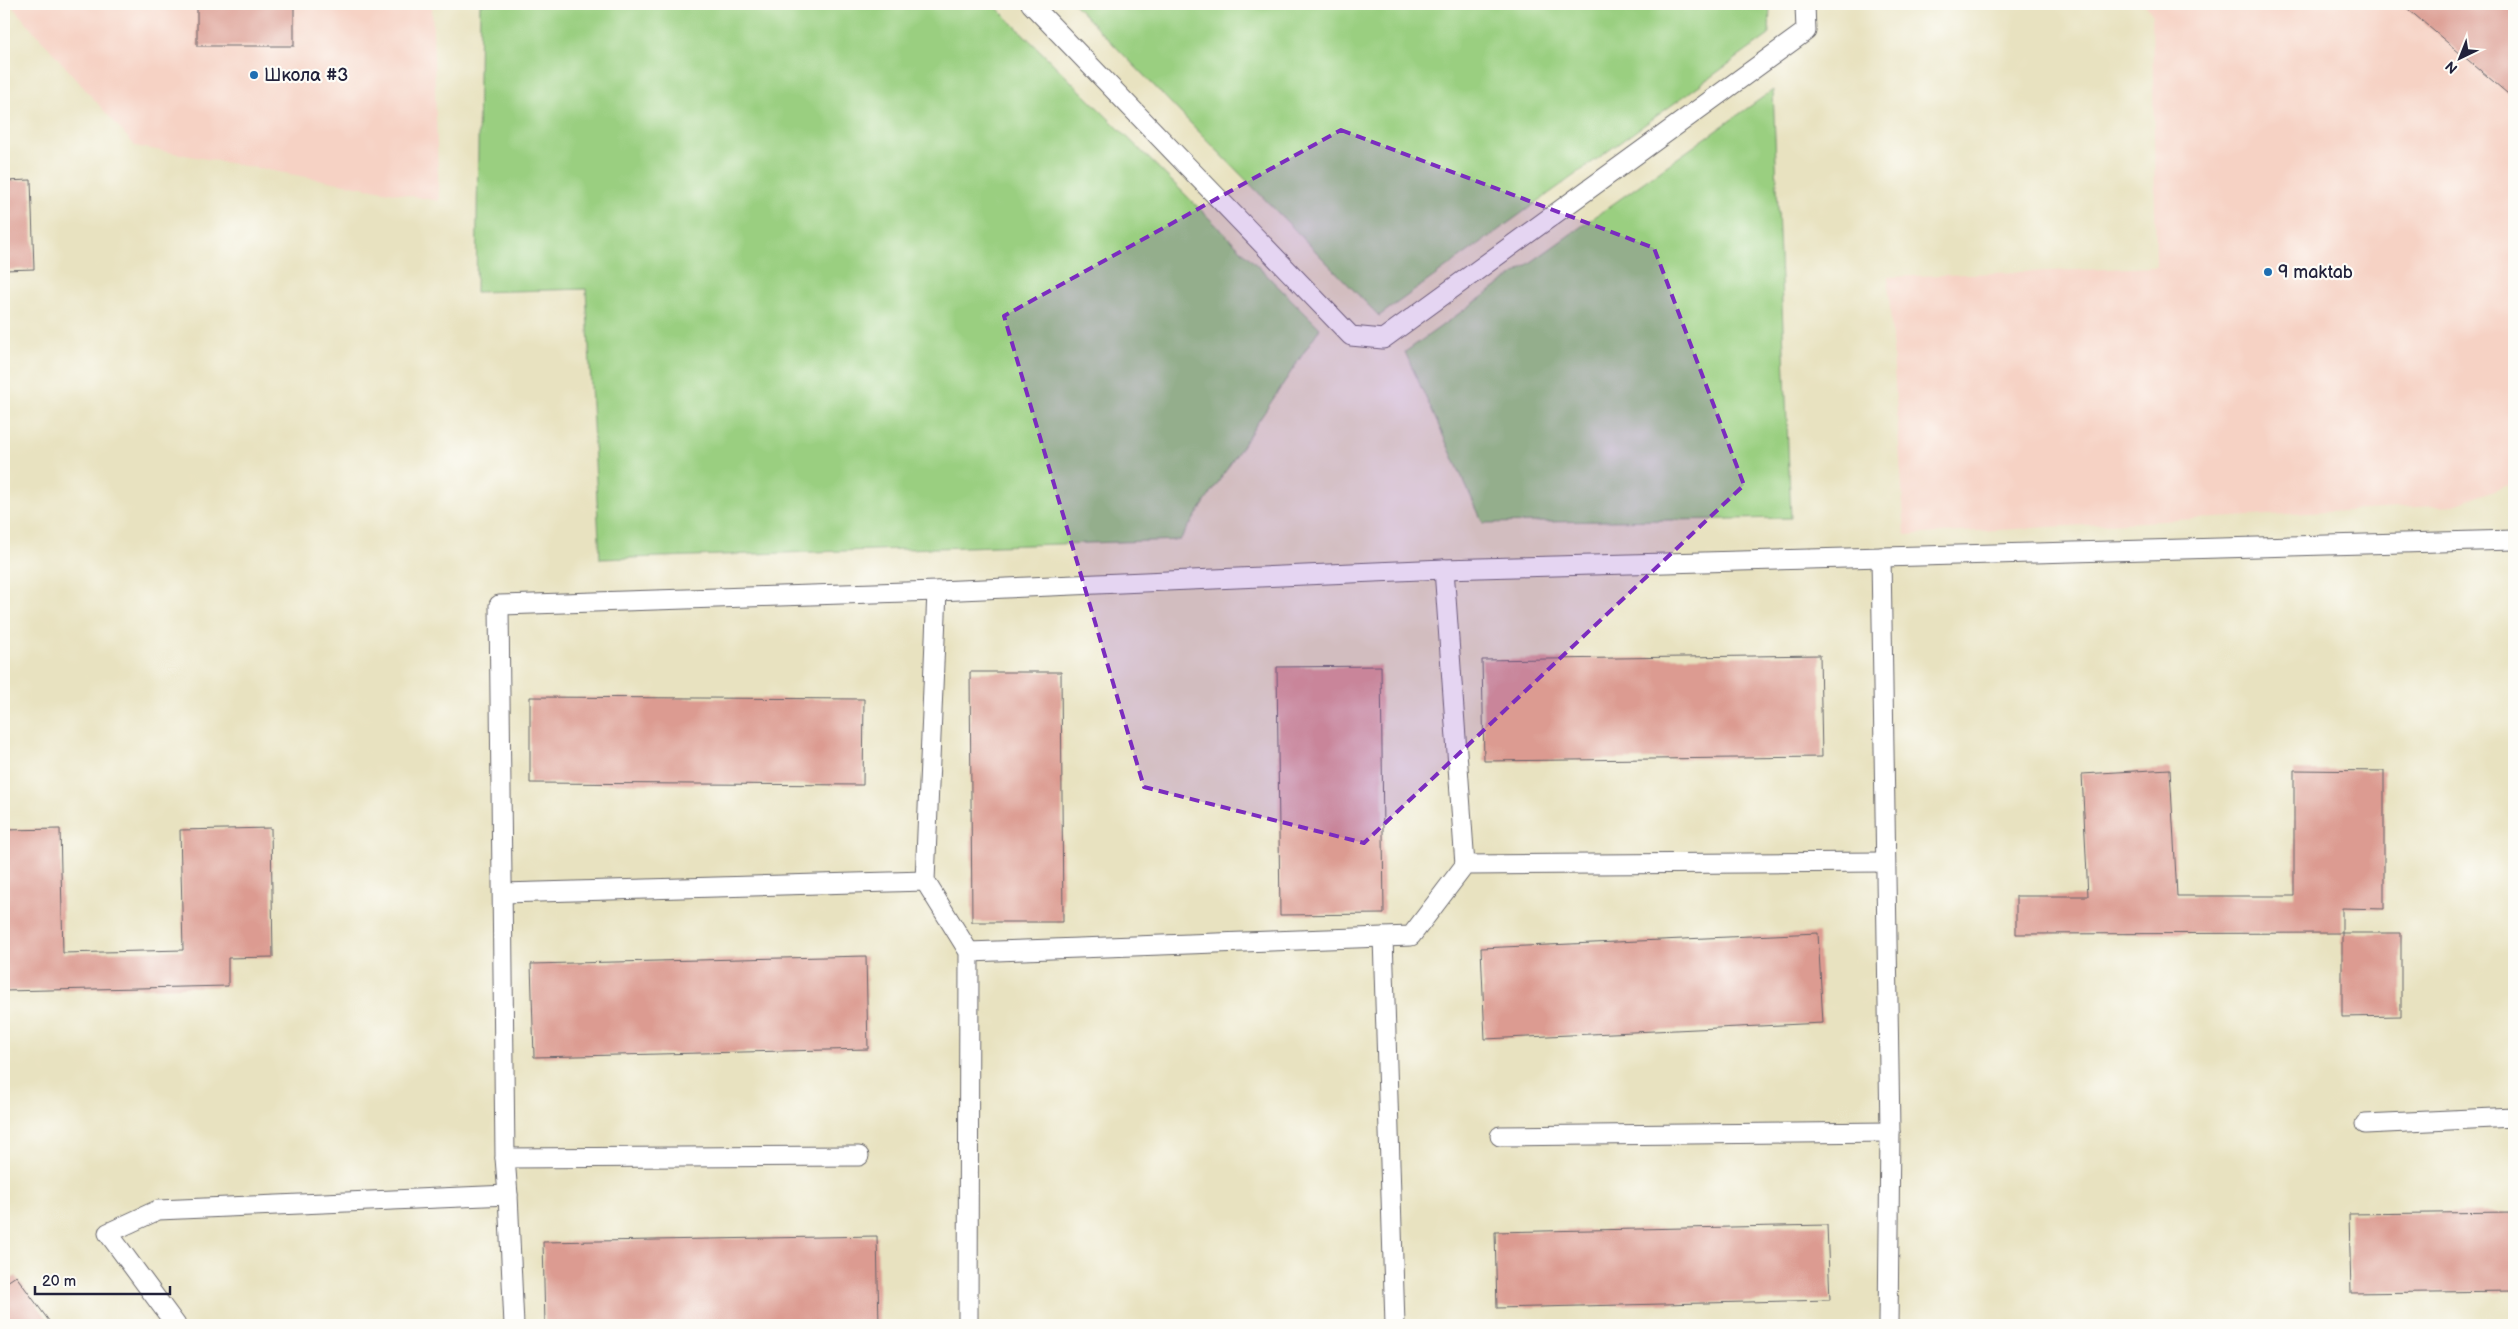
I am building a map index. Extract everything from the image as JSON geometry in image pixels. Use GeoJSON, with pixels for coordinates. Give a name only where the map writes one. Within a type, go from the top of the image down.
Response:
{"type":"FeatureCollection","features":[{"type":"Feature","properties":{"kind":"lane"},"geometry":{"type":"LineString","coordinates":[[1032,4],[1352,336],[1383,338],[1806,31],[1805,4]]}},
{"type":"Feature","properties":{"kind":"lane"},"geometry":{"type":"LineString","coordinates":[[514,1325],[506,1158],[499,605],[937,591],[1444,569],[2514,540]]}},
{"type":"Feature","properties":{"kind":"lane"},"geometry":{"type":"LineString","coordinates":[[1881,557],[1890,1132],[1888,1325]]}},
{"type":"Feature","properties":{"kind":"lane"},"geometry":{"type":"LineString","coordinates":[[969,952],[1411,936],[1465,865],[1444,569]]}},
{"type":"Feature","properties":{"kind":"lane"},"geometry":{"type":"LineString","coordinates":[[937,591],[925,881],[969,952],[968,1325]]}},
{"type":"Feature","properties":{"kind":"lane"},"geometry":{"type":"LineString","coordinates":[[1465,865],[1886,862]]}},
{"type":"Feature","properties":{"kind":"lane"},"geometry":{"type":"LineString","coordinates":[[503,893],[925,881]]}},
{"type":"Feature","properties":{"kind":"lane"},"geometry":{"type":"LineString","coordinates":[[1383,937],[1395,1325]]}},
{"type":"Feature","properties":{"kind":"lane"},"geometry":{"type":"LineString","coordinates":[[2365,1124],[2514,1117]]}},
{"type":"Feature","properties":{"kind":"lane"},"geometry":{"type":"LineString","coordinates":[[1500,1136],[1890,1132]]}},
{"type":"Feature","properties":{"kind":"lane"},"geometry":{"type":"LineString","coordinates":[[506,1158],[859,1156]]}},
{"type":"Feature","properties":{"kind":"lane"},"geometry":{"type":"LineString","coordinates":[[176,1325],[108,1233],[158,1210],[508,1195]]}},
{"type":"Feature","properties":{"kind":"highlighted area"},"geometry":{"type":"Polygon","coordinates":[[[1341,130],[1654,248],[1744,485],[1364,843],[1144,787],[1004,316],[1341,130]]]}},
{"type":"Feature","properties":{"kind":"shaded area","name":"Школа #3"},"geometry":{"type":"Polygon","coordinates":[[[10,4],[432,4],[439,201],[135,146],[10,4]]]}},
{"type":"Feature","properties":{"kind":"shaded area","name":"9 maktab"},"geometry":{"type":"Polygon","coordinates":[[[2145,4],[2514,4],[2514,483],[2454,505],[1905,535],[1888,277],[2156,267],[2152,14],[2145,4]]]}},
{"type":"Feature","properties":{"kind":"green space"},"geometry":{"type":"Polygon","coordinates":[[[480,4],[993,4],[1320,328],[1180,540],[600,559],[586,289],[476,292],[480,4]]]}},
{"type":"Feature","properties":{"kind":"green space"},"geometry":{"type":"Polygon","coordinates":[[[1074,4],[1770,4],[1769,35],[1379,316],[1074,4]]]}},
{"type":"Feature","properties":{"kind":"green space"},"geometry":{"type":"Polygon","coordinates":[[[1773,90],[1791,518],[1483,523],[1405,352],[1773,90]]]}},
{"type":"Feature","properties":{"kind":"building"},"geometry":{"type":"Polygon","coordinates":[[[197,4],[294,4],[294,46],[197,46],[197,4]]]}},
{"type":"Feature","properties":{"kind":"building"},"geometry":{"type":"Polygon","coordinates":[[[2402,4],[2514,4],[2514,99],[2402,4]]]}},
{"type":"Feature","properties":{"kind":"building"},"geometry":{"type":"Polygon","coordinates":[[[31,180],[34,269],[4,270],[4,181],[31,180]]]}},
{"type":"Feature","properties":{"kind":"building"},"geometry":{"type":"Polygon","coordinates":[[[1820,655],[1822,757],[1484,761],[1482,660],[1820,655]]]}},
{"type":"Feature","properties":{"kind":"building"},"geometry":{"type":"Polygon","coordinates":[[[1381,666],[1384,914],[1280,915],[1277,667],[1381,666]]]}},
{"type":"Feature","properties":{"kind":"building"},"geometry":{"type":"Polygon","coordinates":[[[970,672],[1061,672],[1063,922],[972,922],[970,672]]]}},
{"type":"Feature","properties":{"kind":"building"},"geometry":{"type":"Polygon","coordinates":[[[530,697],[864,699],[863,785],[530,783],[530,697]]]}},
{"type":"Feature","properties":{"kind":"building"},"geometry":{"type":"Polygon","coordinates":[[[2170,769],[2177,896],[2294,896],[2294,770],[2384,771],[2384,909],[2342,908],[2342,933],[2016,934],[2016,896],[2088,896],[2082,774],[2170,769]]]}},
{"type":"Feature","properties":{"kind":"building"},"geometry":{"type":"Polygon","coordinates":[[[271,828],[273,957],[228,958],[228,986],[4,991],[4,830],[60,829],[63,953],[183,950],[180,830],[271,828]]]}},
{"type":"Feature","properties":{"kind":"building"},"geometry":{"type":"Polygon","coordinates":[[[1818,933],[1823,1023],[1485,1039],[1481,948],[1818,933]]]}},
{"type":"Feature","properties":{"kind":"building"},"geometry":{"type":"Polygon","coordinates":[[[2342,933],[2401,933],[2401,1016],[2342,1017],[2342,933]]]}},
{"type":"Feature","properties":{"kind":"building"},"geometry":{"type":"Polygon","coordinates":[[[866,956],[868,1049],[534,1057],[531,964],[866,956]]]}},
{"type":"Feature","properties":{"kind":"building"},"geometry":{"type":"Polygon","coordinates":[[[2514,1212],[2514,1291],[2351,1293],[2349,1214],[2514,1212]]]}},
{"type":"Feature","properties":{"kind":"building"},"geometry":{"type":"Polygon","coordinates":[[[1827,1225],[1830,1300],[1497,1308],[1495,1232],[1827,1225]]]}},
{"type":"Feature","properties":{"kind":"building"},"geometry":{"type":"Polygon","coordinates":[[[877,1236],[879,1325],[545,1325],[543,1242],[877,1236]]]}},
{"type":"Feature","properties":{"kind":"building"},"geometry":{"type":"Polygon","coordinates":[[[16,1276],[52,1325],[4,1325],[4,1284],[16,1276]]]}},
{"type":"Feature","properties":{"kind":"place","name":"Школа #3"},"geometry":{"type":"Point","coordinates":[254,75]}},
{"type":"Feature","properties":{"kind":"place","name":"9 maktab"},"geometry":{"type":"Point","coordinates":[2268,272]}}]}
